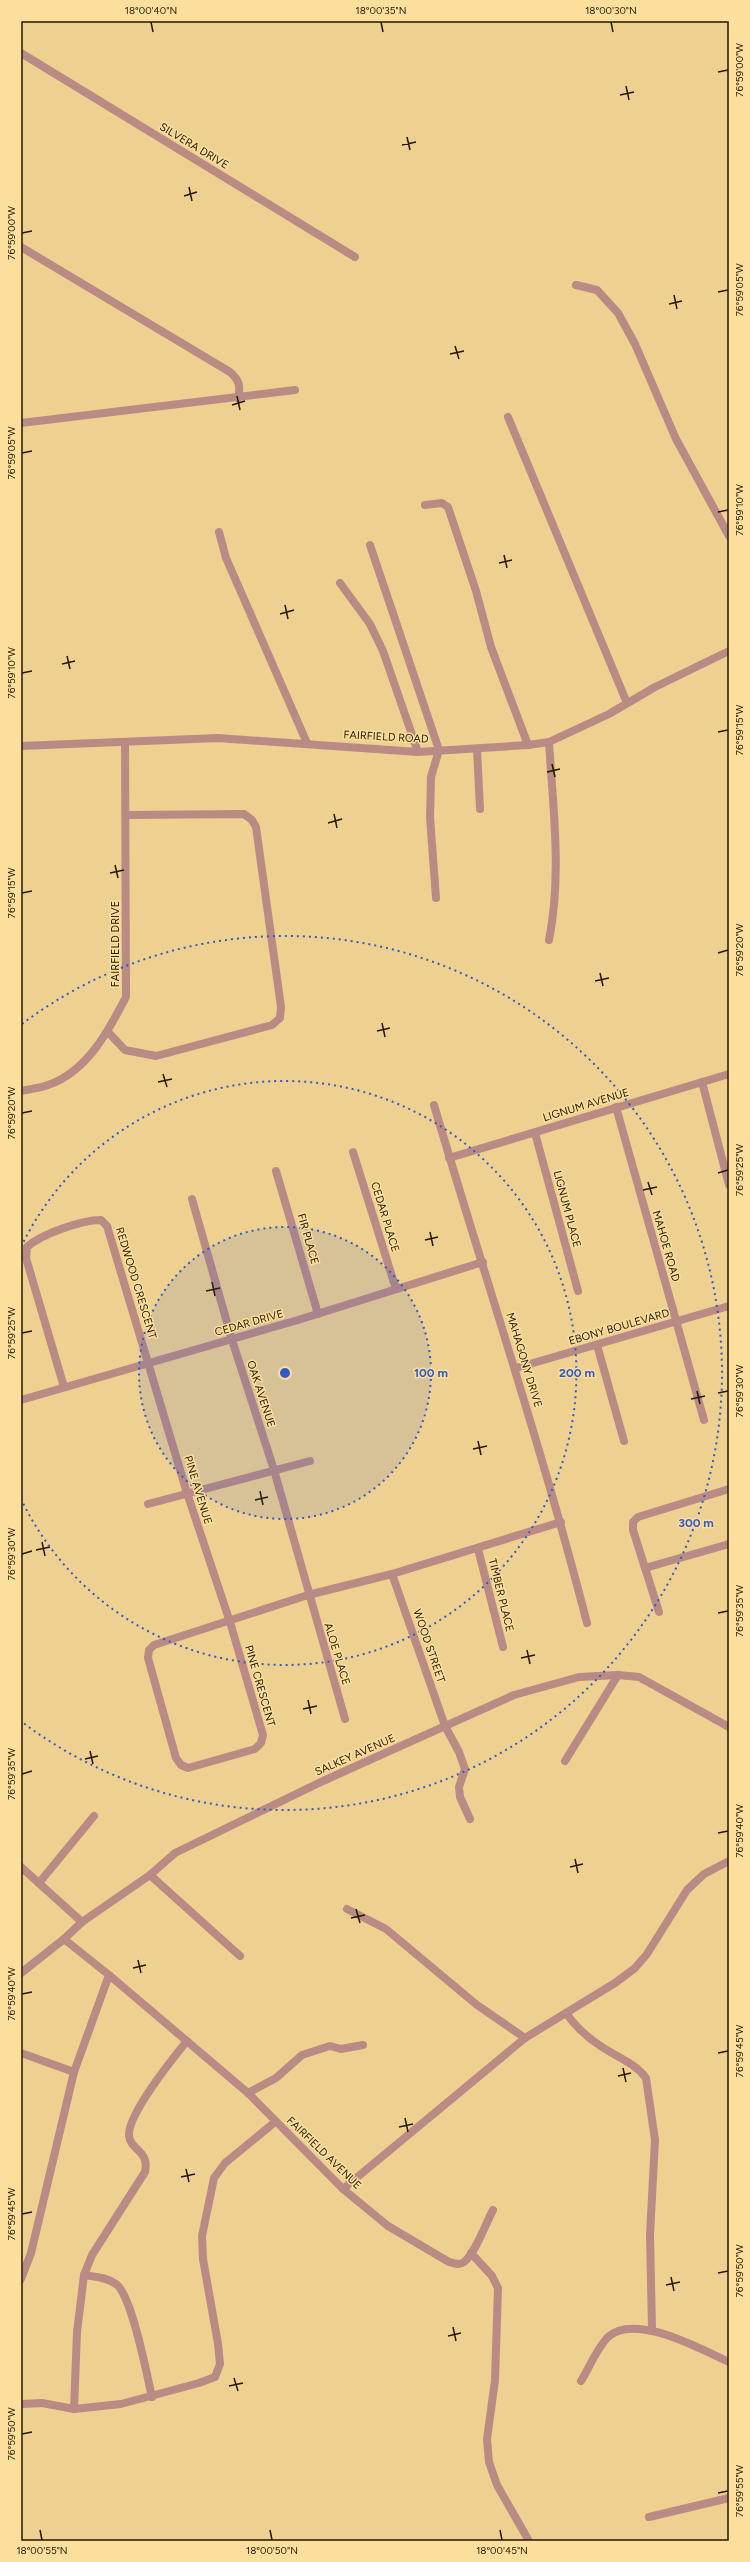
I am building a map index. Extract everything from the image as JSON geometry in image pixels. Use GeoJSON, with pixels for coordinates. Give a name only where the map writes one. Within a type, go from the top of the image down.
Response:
{"type":"FeatureCollection","features":[{"type":"Feature","properties":{"kind":"street","name":"SILVERA DRIVE"},"geometry":{"type":"LineString","coordinates":[[21,53],[355,257]]}},
{"type":"Feature","properties":{"kind":"street"},"geometry":{"type":"LineString","coordinates":[[21,247],[230,372],[239,383],[238,398]]}},
{"type":"Feature","properties":{"kind":"street"},"geometry":{"type":"LineString","coordinates":[[576,285],[597,290],[618,313],[635,344],[676,438],[729,536]]}},
{"type":"Feature","properties":{"kind":"street"},"geometry":{"type":"LineString","coordinates":[[21,423],[295,390]]}},
{"type":"Feature","properties":{"kind":"street"},"geometry":{"type":"LineString","coordinates":[[508,417],[627,703]]}},
{"type":"Feature","properties":{"kind":"street"},"geometry":{"type":"LineString","coordinates":[[426,505],[442,503],[448,507],[476,591],[491,647],[528,745]]}},
{"type":"Feature","properties":{"kind":"street"},"geometry":{"type":"LineString","coordinates":[[219,532],[226,558],[307,743]]}},
{"type":"Feature","properties":{"kind":"street"},"geometry":{"type":"LineString","coordinates":[[370,545],[439,750],[431,777],[430,817],[436,898]]}},
{"type":"Feature","properties":{"kind":"street"},"geometry":{"type":"LineString","coordinates":[[340,583],[370,624],[379,644],[418,752]]}},
{"type":"Feature","properties":{"kind":"street","name":"FAIRFIELD ROAD"},"geometry":{"type":"LineString","coordinates":[[21,746],[125,743],[218,738],[307,743],[418,752],[528,745],[549,742],[609,714],[627,703],[729,651]]}},
{"type":"Feature","properties":{"kind":"street"},"geometry":{"type":"LineString","coordinates":[[549,742],[555,852],[555,910],[549,940]]}},
{"type":"Feature","properties":{"kind":"street","name":"FAIRFIELD DRIVE"},"geometry":{"type":"LineString","coordinates":[[21,1091],[49,1085],[74,1070],[108,1032],[126,997],[127,815],[125,743]]}},
{"type":"Feature","properties":{"kind":"street"},"geometry":{"type":"LineString","coordinates":[[477,749],[480,809]]}},
{"type":"Feature","properties":{"kind":"street"},"geometry":{"type":"LineString","coordinates":[[108,1032],[125,1050],[156,1056],[272,1024],[280,1018],[281,1007],[256,827],[252,820],[244,814],[127,815]]}},
{"type":"Feature","properties":{"kind":"street","name":"LIGNUM AVENUE"},"geometry":{"type":"LineString","coordinates":[[449,1158],[729,1074]]}},
{"type":"Feature","properties":{"kind":"street"},"geometry":{"type":"LineString","coordinates":[[702,1082],[729,1185]]}},
{"type":"Feature","properties":{"kind":"street","name":"MAHAGONY DRIVE"},"geometry":{"type":"LineString","coordinates":[[434,1105],[449,1158],[516,1368],[561,1522],[587,1623]]}},
{"type":"Feature","properties":{"kind":"street","name":"MAHOE ROAD"},"geometry":{"type":"LineString","coordinates":[[616,1107],[704,1420]]}},
{"type":"Feature","properties":{"kind":"street","name":"LIGNUM PLACE"},"geometry":{"type":"LineString","coordinates":[[535,1133],[578,1291]]}},
{"type":"Feature","properties":{"kind":"street","name":"CEDAR PLACE"},"geometry":{"type":"LineString","coordinates":[[353,1152],[396,1289]]}},
{"type":"Feature","properties":{"kind":"street","name":"FIR PLACE"},"geometry":{"type":"LineString","coordinates":[[276,1171],[318,1314]]}},
{"type":"Feature","properties":{"kind":"street","name":"OAK AVENUE"},"geometry":{"type":"LineString","coordinates":[[192,1199],[232,1340],[274,1470],[308,1595]]}},
{"type":"Feature","properties":{"kind":"street","name":"REDWOOD CRESCENT"},"geometry":{"type":"LineString","coordinates":[[64,1387],[26,1258],[27,1247],[34,1240],[90,1220],[101,1220],[107,1226],[150,1363]]}},
{"type":"Feature","properties":{"kind":"street","name":"CEDAR DRIVE"},"geometry":{"type":"LineString","coordinates":[[21,1400],[232,1340],[483,1262]]}},
{"type":"Feature","properties":{"kind":"street","name":"EBONY BOULEVARD"},"geometry":{"type":"LineString","coordinates":[[516,1368],[729,1306]]}},
{"type":"Feature","properties":{"kind":"street"},"geometry":{"type":"LineString","coordinates":[[597,1345],[624,1441]]}},
{"type":"Feature","properties":{"kind":"street","name":"PINE AVENUE"},"geometry":{"type":"LineString","coordinates":[[150,1363],[187,1493],[230,1622]]}},
{"type":"Feature","properties":{"kind":"street"},"geometry":{"type":"LineString","coordinates":[[148,1504],[310,1461]]}},
{"type":"Feature","properties":{"kind":"street"},"geometry":{"type":"LineString","coordinates":[[659,1612],[633,1530],[633,1522],[638,1517],[729,1489]]}},
{"type":"Feature","properties":{"kind":"street"},"geometry":{"type":"LineString","coordinates":[[230,1622],[308,1595],[392,1574],[478,1549],[561,1522]]}},
{"type":"Feature","properties":{"kind":"street"},"geometry":{"type":"LineString","coordinates":[[645,1568],[729,1544]]}},
{"type":"Feature","properties":{"kind":"street","name":"TIMBER PLACE"},"geometry":{"type":"LineString","coordinates":[[478,1549],[503,1647]]}},
{"type":"Feature","properties":{"kind":"street","name":"WOOD STREET"},"geometry":{"type":"LineString","coordinates":[[392,1574],[445,1726],[459,1752],[465,1769],[459,1787],[460,1798],[470,1819]]}},
{"type":"Feature","properties":{"kind":"street","name":"ALOE PLACE"},"geometry":{"type":"LineString","coordinates":[[308,1595],[345,1719]]}},
{"type":"Feature","properties":{"kind":"street","name":"PINE CRESCENT"},"geometry":{"type":"LineString","coordinates":[[230,1622],[263,1735],[261,1743],[255,1749],[188,1768],[180,1765],[176,1758],[148,1658],[148,1650],[154,1645],[230,1622]]}},
{"type":"Feature","properties":{"kind":"street"},"geometry":{"type":"LineString","coordinates":[[565,1761],[618,1675]]}},
{"type":"Feature","properties":{"kind":"street","name":"SALKEY AVENUE"},"geometry":{"type":"LineString","coordinates":[[21,1972],[64,1939],[82,1922],[150,1875],[181,1850],[316,1784],[514,1695],[579,1677],[618,1675],[639,1677],[729,1727]]}},
{"type":"Feature","properties":{"kind":"street"},"geometry":{"type":"LineString","coordinates":[[39,1883],[94,1816]]}},
{"type":"Feature","properties":{"kind":"street"},"geometry":{"type":"LineString","coordinates":[[343,2189],[525,2038],[615,1983],[635,1968],[647,1954],[687,1890],[704,1874],[729,1861]]}},
{"type":"Feature","properties":{"kind":"street"},"geometry":{"type":"LineString","coordinates":[[21,1867],[82,1922]]}},
{"type":"Feature","properties":{"kind":"street"},"geometry":{"type":"LineString","coordinates":[[150,1875],[240,1956]]}},
{"type":"Feature","properties":{"kind":"street"},"geometry":{"type":"LineString","coordinates":[[347,1909],[386,1929],[477,2004],[525,2038]]}},
{"type":"Feature","properties":{"kind":"street","name":"FAIRFIELD AVENUE"},"geometry":{"type":"LineString","coordinates":[[64,1939],[110,1975],[248,2093],[275,2122],[343,2189],[388,2226],[449,2262],[458,2264],[464,2262],[471,2253]]}},
{"type":"Feature","properties":{"kind":"street"},"geometry":{"type":"LineString","coordinates":[[21,2279],[31,2253],[74,2072],[110,1975]]}},
{"type":"Feature","properties":{"kind":"street"},"geometry":{"type":"LineString","coordinates":[[566,2012],[572,2023],[597,2043],[640,2070],[646,2078],[655,2140],[650,2235],[652,2329]]}},
{"type":"Feature","properties":{"kind":"street"},"geometry":{"type":"LineString","coordinates":[[74,2409],[77,2332],[84,2275],[92,2255],[145,2172],[147,2164],[144,2154],[131,2140],[129,2134],[132,2124],[162,2071],[187,2041]]}},
{"type":"Feature","properties":{"kind":"street"},"geometry":{"type":"LineString","coordinates":[[248,2093],[276,2078],[302,2055],[330,2046],[341,2049],[363,2045]]}},
{"type":"Feature","properties":{"kind":"street"},"geometry":{"type":"LineString","coordinates":[[21,2053],[74,2072]]}},
{"type":"Feature","properties":{"kind":"street"},"geometry":{"type":"LineString","coordinates":[[21,2404],[42,2403],[74,2409],[121,2404],[152,2397],[214,2377],[220,2364],[218,2344],[203,2259],[202,2236],[214,2178],[225,2163],[275,2122]]}},
{"type":"Feature","properties":{"kind":"street"},"geometry":{"type":"LineString","coordinates":[[493,2210],[471,2253],[492,2276],[498,2288],[495,2380],[487,2439],[489,2462],[496,2485],[528,2541]]}},
{"type":"Feature","properties":{"kind":"street"},"geometry":{"type":"LineString","coordinates":[[84,2275],[105,2278],[118,2285],[121,2290],[139,2340],[152,2397]]}},
{"type":"Feature","properties":{"kind":"street"},"geometry":{"type":"LineString","coordinates":[[581,2381],[608,2337],[616,2332],[631,2330],[652,2329],[729,2362]]}},
{"type":"Feature","properties":{"kind":"street"},"geometry":{"type":"LineString","coordinates":[[649,2517],[729,2498]]}}]}
